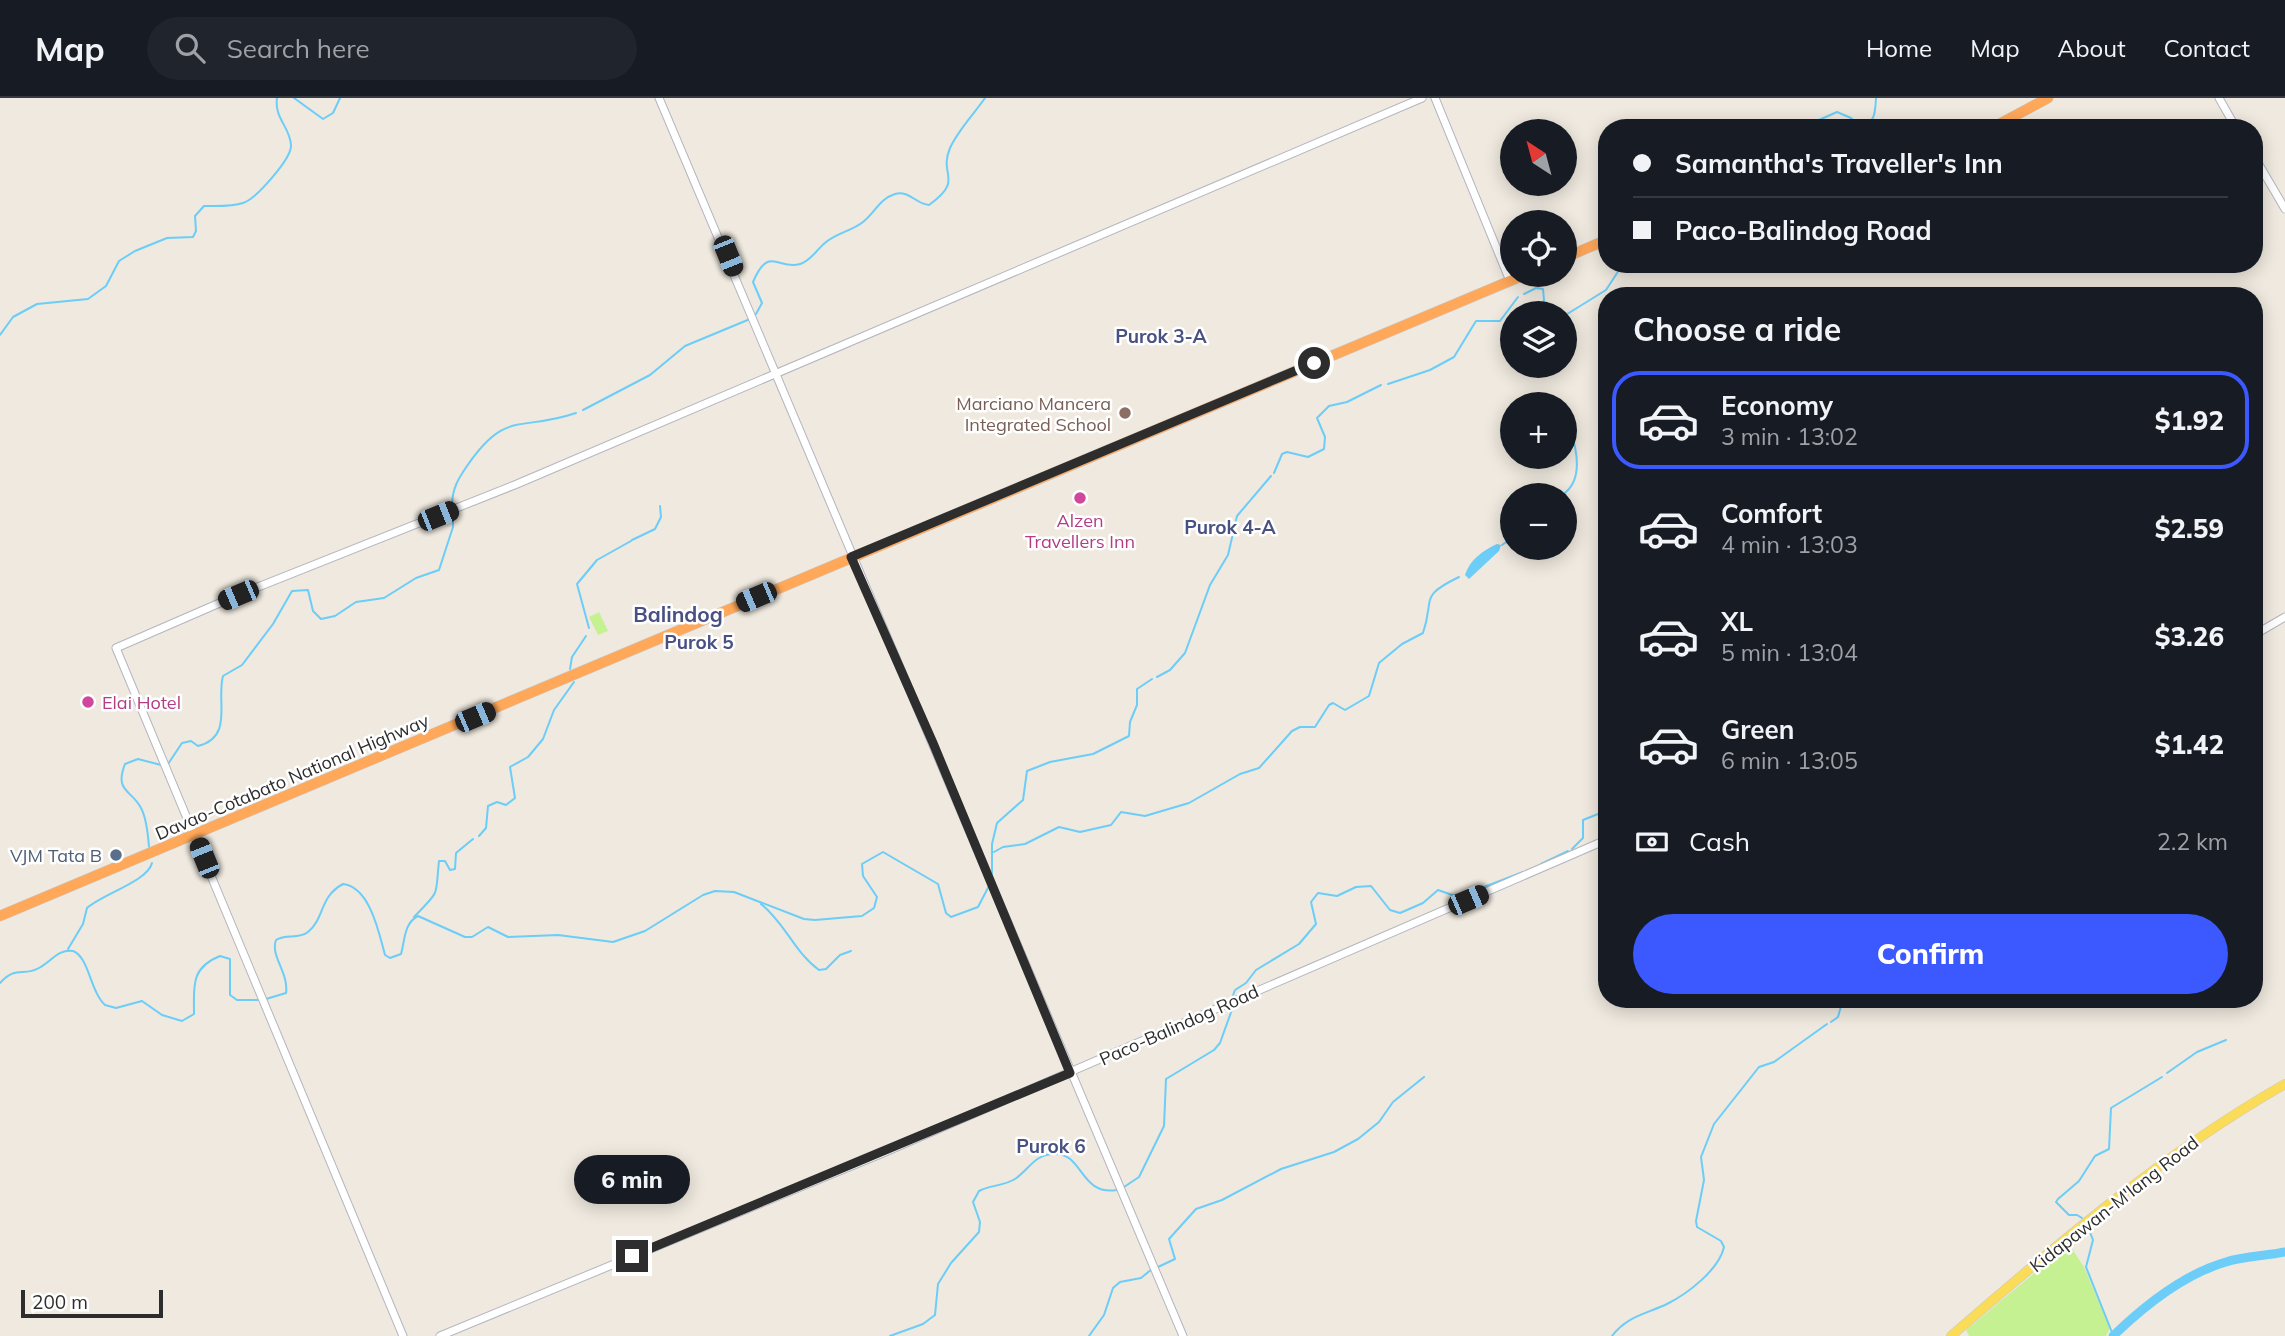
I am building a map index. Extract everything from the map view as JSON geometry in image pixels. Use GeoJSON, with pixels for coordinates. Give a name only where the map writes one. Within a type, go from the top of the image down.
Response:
{"type":"FeatureCollection","features":[{"type":"Feature","properties":{"kind":"highway"},"geometry":{"type":"LineString","coordinates":[[2009,119],[2048,98]]}},
{"type":"Feature","properties":{"kind":"highway"},"geometry":{"type":"LineString","coordinates":[[1577,252],[1598,243]]}},
{"type":"Feature","properties":{"kind":"highway","name":"Davao-Cotabato National Highway"},"geometry":{"type":"LineString","coordinates":[[0,916],[1500,285]]}},
{"type":"Feature","properties":{"kind":"main road","name":"Kidapawan-M'lang Road"},"geometry":{"type":"LineString","coordinates":[[1951,1336],[2131,1187],[2219,1124],[2285,1084]]}},
{"type":"Feature","properties":{"kind":"street"},"geometry":{"type":"LineString","coordinates":[[659,98],[851,557],[1184,1336]]}},
{"type":"Feature","properties":{"kind":"street"},"geometry":{"type":"LineString","coordinates":[[403,1336],[116,648],[238,595],[517,484],[1422,98]]}},
{"type":"Feature","properties":{"kind":"street"},"geometry":{"type":"LineString","coordinates":[[1435,98],[1500,257]]}},
{"type":"Feature","properties":{"kind":"street"},"geometry":{"type":"LineString","coordinates":[[2219,98],[2231,119]]}},
{"type":"Feature","properties":{"kind":"street"},"geometry":{"type":"LineString","coordinates":[[2263,171],[2285,209]]}},
{"type":"Feature","properties":{"kind":"street"},"geometry":{"type":"LineString","coordinates":[[2263,630],[2285,617]]}},
{"type":"Feature","properties":{"kind":"street","name":"Paco-Balindog Road"},"geometry":{"type":"LineString","coordinates":[[440,1336],[1070,1073],[1598,843]]}},
{"type":"Feature","properties":{"kind":"green space"},"geometry":{"type":"Polygon","coordinates":[[[599,612],[608,631],[598,635],[589,617],[599,612]]]}},
{"type":"Feature","properties":{"kind":"green space"},"geometry":{"type":"Polygon","coordinates":[[[2069,1244],[2084,1267],[2110,1328],[2106,1336],[1969,1336],[1966,1330],[2069,1244]]]}},
{"type":"Feature","properties":{"kind":"water"},"geometry":{"type":"Polygon","coordinates":[[[1500,545],[1499,551],[1469,579],[1465,575],[1467,570],[1482,553],[1500,545]]]}},
{"type":"Feature","properties":{"kind":"waterway"},"geometry":{"type":"LineString","coordinates":[[0,335],[13,317],[37,304],[88,299],[106,286],[119,261],[135,251],[167,238],[193,237],[196,231],[195,216],[204,206],[224,206],[249,200],[280,168],[290,151],[290,139],[278,111],[277,98]]}},
{"type":"Feature","properties":{"kind":"waterway"},"geometry":{"type":"LineString","coordinates":[[294,98],[323,119],[333,113],[340,98]]}},
{"type":"Feature","properties":{"kind":"waterway"},"geometry":{"type":"LineString","coordinates":[[756,314],[762,303],[753,282],[764,264],[769,261],[793,265],[804,262],[829,240],[863,222],[885,199],[895,194],[908,195],[929,205],[940,196],[948,183],[947,157],[953,141],[985,98]]}},
{"type":"Feature","properties":{"kind":"waterway"},"geometry":{"type":"LineString","coordinates":[[1872,119],[1876,98]]}},
{"type":"Feature","properties":{"kind":"waterway"},"geometry":{"type":"LineString","coordinates":[[1821,119],[1837,112],[1852,119]]}},
{"type":"Feature","properties":{"kind":"waterway"},"geometry":{"type":"LineString","coordinates":[[1608,287],[1617,273]]}},
{"type":"Feature","properties":{"kind":"waterway"},"geometry":{"type":"LineString","coordinates":[[1524,294],[1536,288],[1543,289],[1543,301]]}},
{"type":"Feature","properties":{"kind":"waterway"},"geometry":{"type":"LineString","coordinates":[[1577,308],[1598,295]]}},
{"type":"Feature","properties":{"kind":"waterway"},"geometry":{"type":"LineString","coordinates":[[1388,384],[1430,370],[1454,357],[1476,321],[1500,321],[1518,297]]}},
{"type":"Feature","properties":{"kind":"waterway"},"geometry":{"type":"LineString","coordinates":[[583,410],[650,375],[685,346],[750,319]]}},
{"type":"Feature","properties":{"kind":"waterway"},"geometry":{"type":"LineString","coordinates":[[1274,473],[1282,454],[1287,452],[1308,457],[1324,449],[1325,437],[1317,418],[1329,406],[1347,402],[1381,385]]}},
{"type":"Feature","properties":{"kind":"waterway"},"geometry":{"type":"LineString","coordinates":[[452,506],[454,489],[461,475],[493,436],[515,425],[576,413]]}},
{"type":"Feature","properties":{"kind":"waterway"},"geometry":{"type":"LineString","coordinates":[[1573,483],[1576,469]]}},
{"type":"Feature","properties":{"kind":"waterway"},"geometry":{"type":"LineString","coordinates":[[1157,677],[1170,670],[1185,653],[1210,585],[1228,555],[1237,516],[1271,476]]}},
{"type":"Feature","properties":{"kind":"waterway"},"geometry":{"type":"LineString","coordinates":[[632,540],[655,529],[661,517],[660,506]]}},
{"type":"Feature","properties":{"kind":"waterway"},"geometry":{"type":"LineString","coordinates":[[168,764],[182,743],[191,741],[198,746],[216,735],[220,726],[223,676],[242,665],[273,624],[292,591],[308,590],[313,611],[321,619],[335,616],[356,602],[384,598],[416,578],[439,570],[453,527],[453,514]]}},
{"type":"Feature","properties":{"kind":"waterway"},"geometry":{"type":"LineString","coordinates":[[589,628],[577,584],[597,560],[631,541]]}},
{"type":"Feature","properties":{"kind":"waterway"},"geometry":{"type":"LineString","coordinates":[[994,852],[1003,847],[1025,844],[1059,827],[1080,832],[1111,825],[1121,812],[1145,816],[1189,803],[1240,774],[1259,768],[1292,731],[1300,727],[1315,727],[1329,705],[1333,703],[1345,710],[1369,696],[1379,663],[1402,644],[1423,633],[1433,594],[1459,577]]}},
{"type":"Feature","properties":{"kind":"waterway"},"geometry":{"type":"LineString","coordinates":[[570,669],[572,657],[586,636]]}},
{"type":"Feature","properties":{"kind":"waterway"},"geometry":{"type":"LineString","coordinates":[[992,879],[992,844],[997,823],[1023,800],[1027,771],[1050,762],[1093,754],[1129,736],[1130,722],[1137,705],[1137,689],[1152,679]]}},
{"type":"Feature","properties":{"kind":"waterway"},"geometry":{"type":"LineString","coordinates":[[479,836],[486,828],[488,806],[497,802],[506,805],[515,798],[510,767],[528,757],[543,739],[554,710],[574,682]]}},
{"type":"Feature","properties":{"kind":"waterway"},"geometry":{"type":"LineString","coordinates":[[149,847],[143,812],[125,790],[122,773],[125,764],[138,759],[161,765]]}},
{"type":"Feature","properties":{"kind":"waterway"},"geometry":{"type":"LineString","coordinates":[[1572,849],[1583,838],[1583,820],[1598,814]]}},
{"type":"Feature","properties":{"kind":"waterway"},"geometry":{"type":"LineString","coordinates":[[414,917],[435,892],[439,861],[445,861],[450,870],[455,869],[456,853],[473,839]]}},
{"type":"Feature","properties":{"kind":"waterway"},"geometry":{"type":"LineString","coordinates":[[1541,864],[1568,851]]}},
{"type":"Feature","properties":{"kind":"waterway"},"geometry":{"type":"LineString","coordinates":[[266,999],[286,993],[285,979],[275,952],[276,940],[308,932],[330,895],[343,884],[352,887],[367,902],[385,955],[390,958],[401,954],[408,927],[418,916],[465,937],[472,937],[488,927],[508,937],[558,935],[613,942],[645,931],[703,895],[715,891],[734,892],[804,919],[862,916],[874,908],[877,897],[863,876],[862,864],[883,852],[938,884],[946,913],[951,917],[978,907],[990,884]]}},
{"type":"Feature","properties":{"kind":"waterway"},"geometry":{"type":"LineString","coordinates":[[68,949],[83,924],[87,908],[142,876],[152,863]]}},
{"type":"Feature","properties":{"kind":"waterway"},"geometry":{"type":"LineString","coordinates":[[1232,998],[1235,990],[1246,983],[1256,970],[1299,944],[1316,924],[1311,902],[1318,893],[1337,896],[1356,887],[1371,886],[1390,910],[1400,913],[1423,903],[1438,890],[1458,897],[1523,872]]}},
{"type":"Feature","properties":{"kind":"waterway"},"geometry":{"type":"LineString","coordinates":[[761,904],[777,920],[803,955],[819,970],[826,969],[840,955],[851,951]]}},
{"type":"Feature","properties":{"kind":"waterway"},"geometry":{"type":"LineString","coordinates":[[0,983],[11,974],[33,970],[59,954],[73,951],[83,960],[96,992],[105,1005],[116,1008],[142,1001],[162,1015],[182,1021],[194,1014],[194,987],[203,966],[220,956],[230,959],[230,995],[237,1000],[259,1000]]}},
{"type":"Feature","properties":{"kind":"waterway"},"geometry":{"type":"LineString","coordinates":[[1124,1187],[1139,1177],[1164,1126],[1166,1079],[1214,1050],[1220,1043],[1234,1004]]}},
{"type":"Feature","properties":{"kind":"waterway"},"geometry":{"type":"LineString","coordinates":[[1831,1022],[1838,1017],[1840,1008]]}},
{"type":"Feature","properties":{"kind":"waterway"},"geometry":{"type":"LineString","coordinates":[[1612,1336],[1630,1320],[1684,1294],[1716,1264],[1724,1247],[1721,1241],[1697,1227],[1696,1221],[1704,1180],[1701,1157],[1714,1124],[1759,1067],[1774,1062],[1827,1024]]}},
{"type":"Feature","properties":{"kind":"waterway"},"geometry":{"type":"LineString","coordinates":[[2167,1073],[2197,1052],[2226,1040]]}},
{"type":"Feature","properties":{"kind":"waterway"},"geometry":{"type":"LineString","coordinates":[[1158,1267],[1175,1259],[1169,1239],[1196,1209],[1222,1200],[1281,1169],[1334,1152],[1358,1139],[1379,1122],[1393,1102],[1424,1077]]}},
{"type":"Feature","properties":{"kind":"waterway"},"geometry":{"type":"LineString","coordinates":[[2082,1218],[2069,1215],[2056,1202],[2079,1181],[2095,1156],[2109,1149],[2111,1108],[2162,1077]]}},
{"type":"Feature","properties":{"kind":"waterway"},"geometry":{"type":"LineString","coordinates":[[890,1336],[923,1324],[935,1315],[938,1284],[951,1263],[979,1232],[980,1222],[973,1202],[979,1191],[1011,1181],[1037,1159],[1055,1154],[1071,1160],[1096,1187],[1117,1190]]}},
{"type":"Feature","properties":{"kind":"waterway"},"geometry":{"type":"LineString","coordinates":[[2088,1227],[2093,1240],[2086,1267],[2113,1335]]}},
{"type":"Feature","properties":{"kind":"waterway"},"geometry":{"type":"LineString","coordinates":[[2113,1336],[2151,1303],[2195,1274],[2233,1260],[2285,1252]]}},
{"type":"Feature","properties":{"kind":"waterway"},"geometry":{"type":"LineString","coordinates":[[1089,1336],[1104,1315],[1113,1288],[1120,1282],[1141,1278],[1152,1269]]}},
{"type":"Feature","properties":{"kind":"place","name":"Marciano Mancera Integrated School"},"geometry":{"type":"Point","coordinates":[1125,413]}},
{"type":"Feature","properties":{"kind":"place","name":"Alzen Travellers Inn"},"geometry":{"type":"Point","coordinates":[1080,498]}},
{"type":"Feature","properties":{"kind":"place","name":"Elai Hotel"},"geometry":{"type":"Point","coordinates":[88,702]}},
{"type":"Feature","properties":{"kind":"place","name":"VJM Tata B"},"geometry":{"type":"Point","coordinates":[116,855]}},
{"type":"Feature","properties":{"kind":"district","name":"Purok 3-A"},"geometry":{"type":"Point","coordinates":[1161,336]}},
{"type":"Feature","properties":{"kind":"district","name":"Purok 4-A"},"geometry":{"type":"Point","coordinates":[1230,527]}},
{"type":"Feature","properties":{"kind":"district","name":"Balindog"},"geometry":{"type":"Point","coordinates":[678,614]}},
{"type":"Feature","properties":{"kind":"district","name":"Purok 5"},"geometry":{"type":"Point","coordinates":[699,642]}},
{"type":"Feature","properties":{"kind":"district","name":"Purok 6"},"geometry":{"type":"Point","coordinates":[1051,1146]}},
{"type":"Feature","properties":{"kind":"route"},"geometry":{"type":"LineString","coordinates":[[632,1256],[1070,1073],[933,743],[851,557],[1314,363]]}}]}
